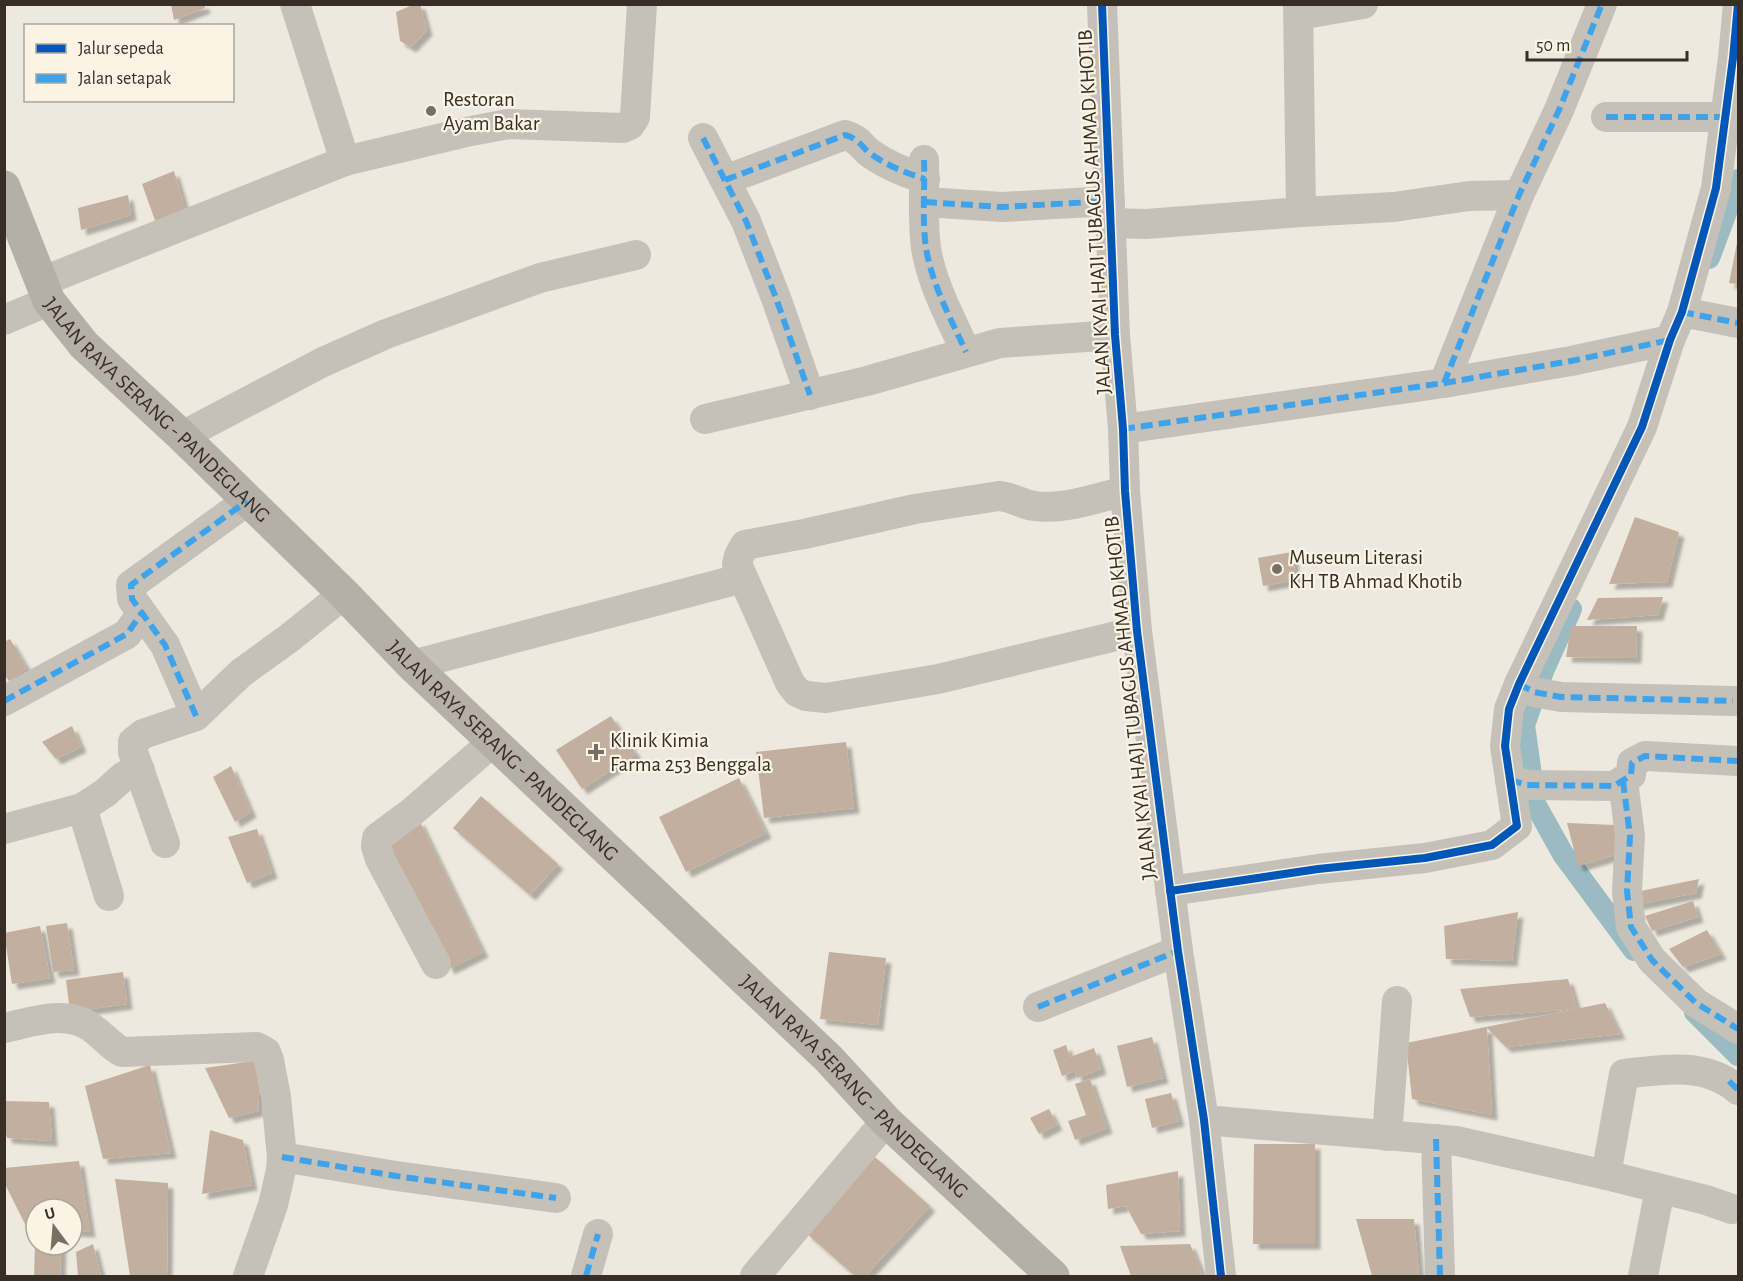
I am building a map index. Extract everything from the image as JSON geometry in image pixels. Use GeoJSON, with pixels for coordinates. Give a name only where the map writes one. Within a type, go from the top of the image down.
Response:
{"type":"FeatureCollection","features":[{"type":"Feature","properties":{"kind":"main road","name":"JALAN RAYA SERANG - PANDEGLANG"},"geometry":{"type":"LineString","coordinates":[[4,187],[45,291],[84,345],[182,436],[344,594],[412,665],[828,1058],[886,1121],[1053,1276]]}},
{"type":"Feature","properties":{"kind":"street"},"geometry":{"type":"LineString","coordinates":[[295,4],[345,161]]}},
{"type":"Feature","properties":{"kind":"street"},"geometry":{"type":"LineString","coordinates":[[4,320],[45,291],[345,161],[471,130],[508,124],[623,128],[635,117],[642,4]]}},
{"type":"Feature","properties":{"kind":"street","name":"JALAN KYAI HAJI TUBAGUS AHMAD KHOTIB"},"geometry":{"type":"LineString","coordinates":[[1102,4],[1115,335],[1137,631],[1178,951],[1204,1120],[1221,1276]]}},
{"type":"Feature","properties":{"kind":"street"},"geometry":{"type":"LineString","coordinates":[[1301,212],[1299,10],[1363,4]]}},
{"type":"Feature","properties":{"kind":"street"},"geometry":{"type":"LineString","coordinates":[[1444,383],[1519,195],[1559,110],[1602,4]]}},
{"type":"Feature","properties":{"kind":"street"},"geometry":{"type":"LineString","coordinates":[[1538,691],[1642,427],[1670,340],[1685,312],[1716,188],[1725,117],[1736,58],[1738,4]]}},
{"type":"Feature","properties":{"kind":"street"},"geometry":{"type":"LineString","coordinates":[[1606,117],[1725,117]]}},
{"type":"Feature","properties":{"kind":"street"},"geometry":{"type":"LineString","coordinates":[[725,180],[845,135],[855,138],[870,153],[901,172],[1002,207],[1110,212],[1146,224],[1394,207],[1469,196],[1519,195]]}},
{"type":"Feature","properties":{"kind":"street"},"geometry":{"type":"LineString","coordinates":[[703,138],[746,221],[810,395]]}},
{"type":"Feature","properties":{"kind":"street"},"geometry":{"type":"LineString","coordinates":[[925,180],[926,245],[930,266],[939,294],[966,352]]}},
{"type":"Feature","properties":{"kind":"street"},"geometry":{"type":"LineString","coordinates":[[182,436],[323,362],[386,334],[540,278],[636,255]]}},
{"type":"Feature","properties":{"kind":"street"},"geometry":{"type":"LineString","coordinates":[[1685,312],[1730,322]]}},
{"type":"Feature","properties":{"kind":"street"},"geometry":{"type":"LineString","coordinates":[[705,419],[810,395],[1000,343],[1115,335]]}},
{"type":"Feature","properties":{"kind":"street"},"geometry":{"type":"LineString","coordinates":[[1123,429],[1444,383],[1571,361],[1670,340]]}},
{"type":"Feature","properties":{"kind":"street"},"geometry":{"type":"LineString","coordinates":[[1125,491],[1051,507],[1034,506],[1010,497],[989,497],[915,510],[745,545],[737,564],[790,683],[798,692],[806,696],[826,698],[938,679],[1137,631]]}},
{"type":"Feature","properties":{"kind":"street"},"geometry":{"type":"LineString","coordinates":[[196,716],[165,645],[132,599],[131,585],[247,501]]}},
{"type":"Feature","properties":{"kind":"street"},"geometry":{"type":"LineString","coordinates":[[412,665],[743,578]]}},
{"type":"Feature","properties":{"kind":"street"},"geometry":{"type":"LineString","coordinates":[[165,843],[133,752],[133,742],[143,734],[196,716],[241,673],[344,594]]}},
{"type":"Feature","properties":{"kind":"street"},"geometry":{"type":"LineString","coordinates":[[4,701],[127,634],[141,614]]}},
{"type":"Feature","properties":{"kind":"street"},"geometry":{"type":"LineString","coordinates":[[1530,783],[1505,746],[1509,709],[1538,691],[1733,701]]}},
{"type":"Feature","properties":{"kind":"street"},"geometry":{"type":"LineString","coordinates":[[436,964],[381,859],[376,846],[377,838],[412,812],[494,741]]}},
{"type":"Feature","properties":{"kind":"street"},"geometry":{"type":"LineString","coordinates":[[1530,783],[1614,786],[1631,776],[1632,763],[1645,756],[1738,761]]}},
{"type":"Feature","properties":{"kind":"street"},"geometry":{"type":"LineString","coordinates":[[4,830],[82,808],[105,794],[124,776],[140,770]]}},
{"type":"Feature","properties":{"kind":"street"},"geometry":{"type":"LineString","coordinates":[[1623,781],[1630,836],[1627,891],[1631,927],[1652,960],[1696,1003],[1738,1029]]}},
{"type":"Feature","properties":{"kind":"street"},"geometry":{"type":"LineString","coordinates":[[1170,891],[1318,869],[1425,858],[1492,845],[1517,826],[1530,783]]}},
{"type":"Feature","properties":{"kind":"street"},"geometry":{"type":"LineString","coordinates":[[82,808],[109,896]]}},
{"type":"Feature","properties":{"kind":"street"},"geometry":{"type":"LineString","coordinates":[[1038,1007],[1178,951]]}},
{"type":"Feature","properties":{"kind":"street"},"geometry":{"type":"LineString","coordinates":[[1387,1136],[1398,1001]]}},
{"type":"Feature","properties":{"kind":"street"},"geometry":{"type":"LineString","coordinates":[[4,1028],[56,1017],[74,1018],[90,1026],[122,1052],[257,1047],[266,1052],[276,1097],[282,1157],[281,1170],[273,1205],[248,1276]]}},
{"type":"Feature","properties":{"kind":"street"},"geometry":{"type":"LineString","coordinates":[[1606,1175],[1624,1074],[1656,1070],[1688,1070],[1718,1075],[1738,1090]]}},
{"type":"Feature","properties":{"kind":"street"},"geometry":{"type":"LineString","coordinates":[[1204,1120],[1457,1142],[1606,1175],[1706,1200],[1732,1209]]}},
{"type":"Feature","properties":{"kind":"street"},"geometry":{"type":"LineString","coordinates":[[755,1276],[886,1121]]}},
{"type":"Feature","properties":{"kind":"street"},"geometry":{"type":"LineString","coordinates":[[1436,1139],[1440,1276]]}},
{"type":"Feature","properties":{"kind":"street"},"geometry":{"type":"LineString","coordinates":[[282,1157],[556,1198]]}},
{"type":"Feature","properties":{"kind":"street"},"geometry":{"type":"LineString","coordinates":[[1643,1276],[1660,1189]]}},
{"type":"Feature","properties":{"kind":"street"},"geometry":{"type":"LineString","coordinates":[[586,1276],[598,1234]]}},
{"type":"Feature","properties":{"kind":"building"},"geometry":{"type":"Polygon","coordinates":[[[171,4],[204,4],[205,8],[174,20],[171,4]]]}},
{"type":"Feature","properties":{"kind":"building"},"geometry":{"type":"Polygon","coordinates":[[[420,4],[427,30],[411,47],[400,41],[396,12],[420,4]]]}},
{"type":"Feature","properties":{"kind":"building"},"geometry":{"type":"Polygon","coordinates":[[[174,171],[186,212],[157,226],[142,184],[174,171]]]}},
{"type":"Feature","properties":{"kind":"building"},"geometry":{"type":"Polygon","coordinates":[[[128,195],[131,215],[81,230],[78,208],[128,195]]]}},
{"type":"Feature","properties":{"kind":"building"},"geometry":{"type":"Polygon","coordinates":[[[1738,243],[1738,284],[1729,283],[1738,243]]]}},
{"type":"Feature","properties":{"kind":"building"},"geometry":{"type":"Polygon","coordinates":[[[1635,517],[1679,532],[1667,582],[1609,584],[1635,517]]]}},
{"type":"Feature","properties":{"kind":"building","name":"Museum Literasi KH TB Ahmad Khotib"},"geometry":{"type":"Polygon","coordinates":[[[1292,552],[1296,580],[1263,586],[1258,558],[1292,552]]]}},
{"type":"Feature","properties":{"kind":"building"},"geometry":{"type":"Polygon","coordinates":[[[1663,597],[1658,615],[1587,620],[1598,598],[1663,597]]]}},
{"type":"Feature","properties":{"kind":"building"},"geometry":{"type":"Polygon","coordinates":[[[1571,626],[1637,626],[1636,658],[1566,657],[1571,626]]]}},
{"type":"Feature","properties":{"kind":"building"},"geometry":{"type":"Polygon","coordinates":[[[10,639],[27,668],[9,681],[4,674],[4,642],[10,639]]]}},
{"type":"Feature","properties":{"kind":"building","name":"Klinik Kimia Farma 253 Benggala"},"geometry":{"type":"Polygon","coordinates":[[[611,716],[636,754],[582,789],[556,750],[611,716]]]}},
{"type":"Feature","properties":{"kind":"building"},"geometry":{"type":"Polygon","coordinates":[[[72,726],[81,747],[56,759],[42,742],[72,726]]]}},
{"type":"Feature","properties":{"kind":"building"},"geometry":{"type":"Polygon","coordinates":[[[846,742],[854,808],[764,818],[756,752],[846,742]]]}},
{"type":"Feature","properties":{"kind":"building"},"geometry":{"type":"Polygon","coordinates":[[[231,766],[251,812],[235,822],[213,777],[231,766]]]}},
{"type":"Feature","properties":{"kind":"building"},"geometry":{"type":"Polygon","coordinates":[[[739,778],[766,833],[686,872],[659,817],[739,778]]]}},
{"type":"Feature","properties":{"kind":"building"},"geometry":{"type":"Polygon","coordinates":[[[481,796],[558,864],[530,895],[453,828],[481,796]]]}},
{"type":"Feature","properties":{"kind":"building"},"geometry":{"type":"Polygon","coordinates":[[[419,820],[483,952],[449,969],[385,836],[419,820]]]}},
{"type":"Feature","properties":{"kind":"building"},"geometry":{"type":"Polygon","coordinates":[[[1567,823],[1615,825],[1628,851],[1578,866],[1567,823]]]}},
{"type":"Feature","properties":{"kind":"building"},"geometry":{"type":"Polygon","coordinates":[[[257,829],[272,873],[247,883],[228,837],[257,829]]]}},
{"type":"Feature","properties":{"kind":"building"},"geometry":{"type":"Polygon","coordinates":[[[1699,879],[1696,893],[1634,905],[1631,893],[1699,879]]]}},
{"type":"Feature","properties":{"kind":"building"},"geometry":{"type":"Polygon","coordinates":[[[1693,901],[1698,917],[1652,931],[1645,916],[1693,901]]]}},
{"type":"Feature","properties":{"kind":"building"},"geometry":{"type":"Polygon","coordinates":[[[1518,912],[1512,961],[1446,959],[1444,926],[1518,912]]]}},
{"type":"Feature","properties":{"kind":"building"},"geometry":{"type":"Polygon","coordinates":[[[67,923],[74,970],[53,972],[46,926],[67,923]]]}},
{"type":"Feature","properties":{"kind":"building"},"geometry":{"type":"Polygon","coordinates":[[[40,926],[50,978],[12,984],[4,933],[40,926]]]}},
{"type":"Feature","properties":{"kind":"building"},"geometry":{"type":"Polygon","coordinates":[[[1707,930],[1721,954],[1683,967],[1669,949],[1707,930]]]}},
{"type":"Feature","properties":{"kind":"building"},"geometry":{"type":"Polygon","coordinates":[[[829,952],[886,958],[878,1025],[820,1019],[829,952]]]}},
{"type":"Feature","properties":{"kind":"building"},"geometry":{"type":"Polygon","coordinates":[[[123,972],[127,1004],[70,1012],[66,980],[123,972]]]}},
{"type":"Feature","properties":{"kind":"building"},"geometry":{"type":"Polygon","coordinates":[[[1568,979],[1577,1009],[1470,1017],[1460,989],[1568,979]]]}},
{"type":"Feature","properties":{"kind":"building"},"geometry":{"type":"Polygon","coordinates":[[[1605,1003],[1620,1034],[1506,1047],[1487,1028],[1492,1115],[1412,1099],[1406,1043],[1605,1003]]]}},
{"type":"Feature","properties":{"kind":"building"},"geometry":{"type":"Polygon","coordinates":[[[1152,1037],[1163,1078],[1127,1087],[1117,1046],[1152,1037]]]}},
{"type":"Feature","properties":{"kind":"building"},"geometry":{"type":"Polygon","coordinates":[[[1066,1045],[1070,1057],[1094,1048],[1101,1069],[1077,1078],[1075,1071],[1062,1076],[1053,1050],[1066,1045]]]}},
{"type":"Feature","properties":{"kind":"building"},"geometry":{"type":"Polygon","coordinates":[[[261,1060],[258,1111],[229,1118],[205,1068],[261,1060]]]}},
{"type":"Feature","properties":{"kind":"building"},"geometry":{"type":"Polygon","coordinates":[[[150,1065],[171,1153],[103,1159],[85,1086],[150,1065]]]}},
{"type":"Feature","properties":{"kind":"building"},"geometry":{"type":"Polygon","coordinates":[[[1090,1079],[1107,1128],[1075,1140],[1068,1121],[1086,1115],[1075,1084],[1090,1079]]]}},
{"type":"Feature","properties":{"kind":"building"},"geometry":{"type":"Polygon","coordinates":[[[1171,1093],[1179,1121],[1152,1128],[1145,1099],[1171,1093]]]}},
{"type":"Feature","properties":{"kind":"building"},"geometry":{"type":"Polygon","coordinates":[[[4,1101],[49,1102],[52,1141],[7,1138],[4,1126],[4,1101]]]}},
{"type":"Feature","properties":{"kind":"building"},"geometry":{"type":"Polygon","coordinates":[[[1049,1109],[1057,1125],[1039,1134],[1030,1118],[1049,1109]]]}},
{"type":"Feature","properties":{"kind":"building"},"geometry":{"type":"Polygon","coordinates":[[[210,1130],[243,1140],[252,1185],[202,1194],[210,1130]]]}},
{"type":"Feature","properties":{"kind":"building"},"geometry":{"type":"Polygon","coordinates":[[[1254,1144],[1315,1144],[1315,1244],[1253,1244],[1254,1144]]]}},
{"type":"Feature","properties":{"kind":"building"},"geometry":{"type":"Polygon","coordinates":[[[875,1157],[930,1206],[865,1276],[855,1276],[806,1233],[875,1157]]]}},
{"type":"Feature","properties":{"kind":"building"},"geometry":{"type":"Polygon","coordinates":[[[79,1161],[90,1232],[84,1232],[84,1197],[24,1197],[24,1222],[4,1182],[4,1168],[79,1161]]]}},
{"type":"Feature","properties":{"kind":"building"},"geometry":{"type":"Polygon","coordinates":[[[1178,1171],[1180,1231],[1141,1234],[1126,1206],[1108,1209],[1106,1185],[1178,1171]]]}},
{"type":"Feature","properties":{"kind":"building"},"geometry":{"type":"Polygon","coordinates":[[[115,1179],[168,1183],[167,1276],[130,1276],[115,1179]]]}},
{"type":"Feature","properties":{"kind":"building"},"geometry":{"type":"Polygon","coordinates":[[[1356,1219],[1414,1219],[1419,1276],[1372,1276],[1356,1219]]]}},
{"type":"Feature","properties":{"kind":"building"},"geometry":{"type":"Polygon","coordinates":[[[93,1244],[101,1276],[78,1276],[76,1257],[84,1257],[84,1248],[93,1244]]]}},
{"type":"Feature","properties":{"kind":"building"},"geometry":{"type":"Polygon","coordinates":[[[1190,1244],[1203,1276],[1131,1276],[1120,1246],[1190,1244]]]}},
{"type":"Feature","properties":{"kind":"building"},"geometry":{"type":"Polygon","coordinates":[[[35,1257],[61,1257],[60,1276],[34,1276],[35,1257]]]}},
{"type":"Feature","properties":{"kind":"waterway"},"geometry":{"type":"LineString","coordinates":[[1709,258],[1738,180]]}},
{"type":"Feature","properties":{"kind":"waterway"},"geometry":{"type":"LineString","coordinates":[[1571,609],[1543,671],[1524,725],[1535,804],[1563,854],[1634,950]]}},
{"type":"Feature","properties":{"kind":"waterway"},"geometry":{"type":"LineString","coordinates":[[1695,1012],[1738,1055]]}},
{"type":"Feature","properties":{"kind":"marked path"},"geometry":{"type":"LineString","coordinates":[[1123,429],[1444,383],[1519,195],[1559,110],[1602,4]]}},
{"type":"Feature","properties":{"kind":"marked path"},"geometry":{"type":"LineString","coordinates":[[1606,117],[1725,117]]}},
{"type":"Feature","properties":{"kind":"marked path"},"geometry":{"type":"LineString","coordinates":[[725,180],[845,135],[857,141],[884,162],[925,179]]}},
{"type":"Feature","properties":{"kind":"marked path"},"geometry":{"type":"LineString","coordinates":[[703,138],[746,221],[810,395]]}},
{"type":"Feature","properties":{"kind":"marked path"},"geometry":{"type":"LineString","coordinates":[[924,160],[924,227],[929,262],[943,302],[966,352]]}},
{"type":"Feature","properties":{"kind":"marked path"},"geometry":{"type":"LineString","coordinates":[[925,202],[1002,207],[1110,201]]}},
{"type":"Feature","properties":{"kind":"marked path"},"geometry":{"type":"LineString","coordinates":[[1682,312],[1738,323]]}},
{"type":"Feature","properties":{"kind":"marked path"},"geometry":{"type":"LineString","coordinates":[[1444,383],[1571,361],[1670,340]]}},
{"type":"Feature","properties":{"kind":"marked path"},"geometry":{"type":"LineString","coordinates":[[196,716],[165,645],[132,599],[131,585],[247,501]]}},
{"type":"Feature","properties":{"kind":"marked path"},"geometry":{"type":"LineString","coordinates":[[4,701],[127,634],[141,614]]}},
{"type":"Feature","properties":{"kind":"marked path"},"geometry":{"type":"LineString","coordinates":[[1519,684],[1534,692],[1561,697],[1733,701]]}},
{"type":"Feature","properties":{"kind":"marked path"},"geometry":{"type":"LineString","coordinates":[[1510,780],[1527,785],[1614,786],[1631,775],[1632,763],[1645,756],[1738,761]]}},
{"type":"Feature","properties":{"kind":"marked path"},"geometry":{"type":"LineString","coordinates":[[1623,781],[1630,836],[1627,891],[1631,927],[1652,960],[1696,1003],[1738,1029]]}},
{"type":"Feature","properties":{"kind":"marked path"},"geometry":{"type":"LineString","coordinates":[[1038,1007],[1178,951]]}},
{"type":"Feature","properties":{"kind":"marked path"},"geometry":{"type":"LineString","coordinates":[[1729,1081],[1738,1090]]}},
{"type":"Feature","properties":{"kind":"marked path"},"geometry":{"type":"LineString","coordinates":[[1436,1139],[1440,1276]]}},
{"type":"Feature","properties":{"kind":"marked path"},"geometry":{"type":"LineString","coordinates":[[282,1157],[396,1176],[556,1198]]}},
{"type":"Feature","properties":{"kind":"marked path"},"geometry":{"type":"LineString","coordinates":[[586,1276],[598,1234]]}},
{"type":"Feature","properties":{"kind":"cycle path"},"geometry":{"type":"LineString","coordinates":[[1102,4],[1115,335],[1137,631],[1178,951],[1204,1120],[1221,1276]]}},
{"type":"Feature","properties":{"kind":"cycle path"},"geometry":{"type":"LineString","coordinates":[[1170,891],[1318,869],[1425,858],[1492,845],[1517,826],[1505,746],[1509,709],[1642,427],[1670,340],[1682,312],[1716,188],[1738,4]]}},
{"type":"Feature","properties":{"kind":"place","name":"Restoran Ayam Bakar"},"geometry":{"type":"Point","coordinates":[431,111]}},
{"type":"Feature","properties":{"kind":"place","name":"Museum Literasi KH TB Ahmad Khotib"},"geometry":{"type":"Point","coordinates":[1277,569]}},
{"type":"Feature","properties":{"kind":"place","name":"Klinik Kimia Farma 253 Benggala"},"geometry":{"type":"Point","coordinates":[596,752]}}]}
